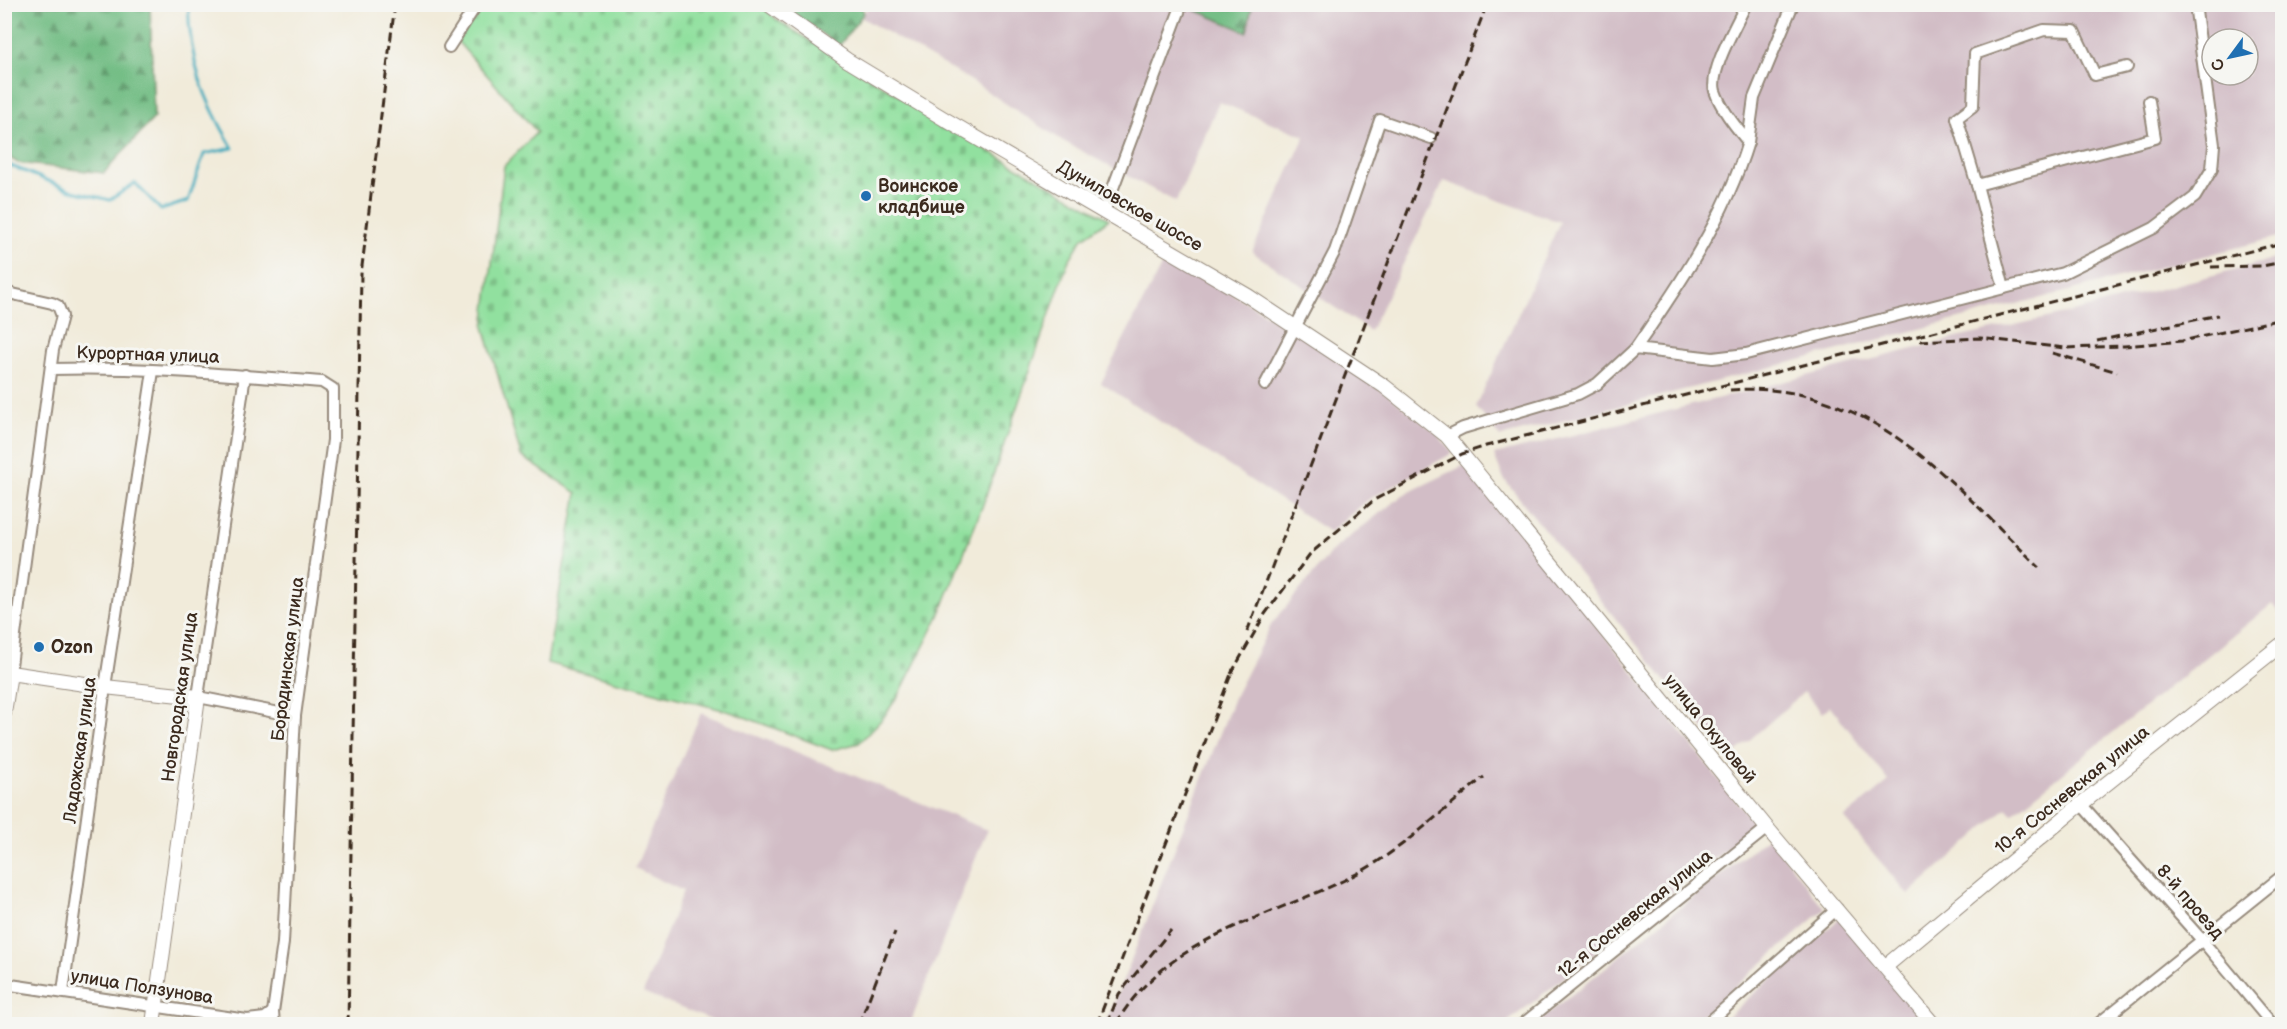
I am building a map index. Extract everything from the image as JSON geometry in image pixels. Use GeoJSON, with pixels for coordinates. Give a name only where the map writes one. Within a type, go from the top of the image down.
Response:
{"type":"FeatureCollection","features":[{"type":"Feature","properties":{"kind":"street"},"geometry":{"type":"LineString","coordinates":[[449,47],[477,4]]}},
{"type":"Feature","properties":{"kind":"street","name":"Дуниловское шоссе"},"geometry":{"type":"LineString","coordinates":[[768,4],[847,60],[1294,326],[1384,386],[1448,436],[1462,454]]}},
{"type":"Feature","properties":{"kind":"street"},"geometry":{"type":"LineString","coordinates":[[1104,212],[1182,4]]}},
{"type":"Feature","properties":{"kind":"street"},"geometry":{"type":"LineString","coordinates":[[1746,4],[1716,70],[1715,90],[1731,119],[1748,142]]}},
{"type":"Feature","properties":{"kind":"street"},"geometry":{"type":"LineString","coordinates":[[1448,436],[1463,428],[1578,394],[1597,384],[1635,349],[1680,284],[1738,176],[1748,142],[1754,98],[1793,4]]}},
{"type":"Feature","properties":{"kind":"street"},"geometry":{"type":"LineString","coordinates":[[1635,349],[1713,358],[1746,354],[2063,273],[2154,228],[2195,197],[2212,169],[2214,145],[2194,4]]}},
{"type":"Feature","properties":{"kind":"street"},"geometry":{"type":"LineString","coordinates":[[2004,288],[1958,118],[1973,106],[1975,54],[2044,30],[2074,31],[2095,75],[2127,67]]}},
{"type":"Feature","properties":{"kind":"street"},"geometry":{"type":"LineString","coordinates":[[1977,184],[2155,138],[2149,101]]}},
{"type":"Feature","properties":{"kind":"street"},"geometry":{"type":"LineString","coordinates":[[1265,385],[1335,251],[1380,120],[1431,138]]}},
{"type":"Feature","properties":{"kind":"street"},"geometry":{"type":"LineString","coordinates":[[4,292],[52,303],[61,310],[62,323],[53,350],[16,609],[4,713]]}},
{"type":"Feature","properties":{"kind":"street","name":"Курортная улица"},"geometry":{"type":"LineString","coordinates":[[51,369],[245,375]]}},
{"type":"Feature","properties":{"kind":"street","name":"Ладожская улица"},"geometry":{"type":"LineString","coordinates":[[63,992],[105,687],[153,371]]}},
{"type":"Feature","properties":{"kind":"street","name":"Новгородская улица"},"geometry":{"type":"LineString","coordinates":[[153,1024],[245,375]]}},
{"type":"Feature","properties":{"kind":"street","name":"Бородинская улица"},"geometry":{"type":"LineString","coordinates":[[245,375],[322,382],[333,389],[333,440],[295,716],[283,943],[273,1012],[274,1024]]}},
{"type":"Feature","properties":{"kind":"street","name":"улица Окуловой"},"geometry":{"type":"LineString","coordinates":[[1462,454],[1767,828],[1934,1024]]}},
{"type":"Feature","properties":{"kind":"street"},"geometry":{"type":"LineString","coordinates":[[4,606],[16,609]]}},
{"type":"Feature","properties":{"kind":"street","name":"10-я Сосневская улица"},"geometry":{"type":"LineString","coordinates":[[1886,966],[2081,804],[2283,644]]}},
{"type":"Feature","properties":{"kind":"street"},"geometry":{"type":"LineString","coordinates":[[10,673],[105,687],[198,697],[295,716]]}},
{"type":"Feature","properties":{"kind":"street","name":"8-й проезд"},"geometry":{"type":"LineString","coordinates":[[2081,804],[2201,939],[2272,1024]]}},
{"type":"Feature","properties":{"kind":"street","name":"12-я Сосневская улица"},"geometry":{"type":"LineString","coordinates":[[1523,1024],[1767,828]]}},
{"type":"Feature","properties":{"kind":"street"},"geometry":{"type":"LineString","coordinates":[[2098,1024],[2201,939],[2283,876]]}},
{"type":"Feature","properties":{"kind":"street"},"geometry":{"type":"LineString","coordinates":[[1707,1024],[1837,909]]}},
{"type":"Feature","properties":{"kind":"street","name":"улица Ползунова"},"geometry":{"type":"LineString","coordinates":[[4,984],[156,1004],[247,1020],[265,1018],[273,1012]]}},
{"type":"Feature","properties":{"kind":"shaded area"},"geometry":{"type":"Polygon","coordinates":[[[869,4],[2282,5],[2282,236],[1500,437],[1476,407],[1560,222],[1444,181],[1370,331],[1252,252],[1305,136],[1219,102],[1176,202],[1063,141],[970,80],[862,18],[869,4]]]}},
{"type":"Feature","properties":{"kind":"shaded area"},"geometry":{"type":"Polygon","coordinates":[[[1167,255],[1291,329],[1388,395],[1437,434],[1453,453],[1369,499],[1330,532],[1101,383],[1167,255]]]}},
{"type":"Feature","properties":{"kind":"shaded area"},"geometry":{"type":"Polygon","coordinates":[[[2282,257],[2282,617],[2272,604],[2012,814],[2006,808],[1908,895],[1844,818],[1889,781],[1830,706],[1822,713],[1804,692],[1728,759],[1504,479],[1494,455],[1957,338],[2069,313],[2282,257]]]}},
{"type":"Feature","properties":{"kind":"shaded area"},"geometry":{"type":"Polygon","coordinates":[[[1467,464],[1756,826],[1505,1024],[1106,1024],[1235,695],[1271,625],[1334,549],[1403,495],[1467,464]]]}},
{"type":"Feature","properties":{"kind":"shaded area"},"geometry":{"type":"Polygon","coordinates":[[[701,713],[987,830],[910,1024],[721,1024],[643,993],[683,891],[635,868],[701,713]]]}},
{"type":"Feature","properties":{"kind":"shaded area"},"geometry":{"type":"Polygon","coordinates":[[[1768,837],[1825,909],[1692,1024],[1535,1024],[1768,837]]]}},
{"type":"Feature","properties":{"kind":"shaded area"},"geometry":{"type":"Polygon","coordinates":[[[1839,919],[1926,1024],[1719,1024],[1839,919]]]}},
{"type":"Feature","properties":{"kind":"green space"},"geometry":{"type":"Polygon","coordinates":[[[4,5],[150,5],[154,118],[104,173],[18,163],[5,155],[4,5]]]}},
{"type":"Feature","properties":{"kind":"green space"},"geometry":{"type":"Polygon","coordinates":[[[485,5],[761,5],[778,21],[975,143],[1109,219],[1082,239],[1068,262],[982,507],[939,616],[900,693],[883,718],[859,743],[832,750],[734,713],[547,663],[577,493],[521,456],[484,327],[504,166],[537,132],[457,41],[485,5]]]}},
{"type":"Feature","properties":{"kind":"green space"},"geometry":{"type":"Polygon","coordinates":[[[782,5],[861,5],[864,13],[839,46],[782,5]]]}},
{"type":"Feature","properties":{"kind":"green space"},"geometry":{"type":"Polygon","coordinates":[[[1195,5],[1252,5],[1247,32],[1193,9],[1195,5]]]}},
{"type":"Feature","properties":{"kind":"waterway"},"geometry":{"type":"LineString","coordinates":[[4,163],[73,191],[110,200],[135,183],[161,210],[188,201],[204,154],[233,148],[214,113],[200,80],[192,45],[188,4]]}},
{"type":"Feature","properties":{"kind":"railway"},"geometry":{"type":"LineString","coordinates":[[348,1024],[361,274],[395,4]]}},
{"type":"Feature","properties":{"kind":"railway"},"geometry":{"type":"LineString","coordinates":[[1247,632],[1487,4]]}},
{"type":"Feature","properties":{"kind":"railway"},"geometry":{"type":"LineString","coordinates":[[1231,674],[1265,614],[1310,554],[1374,500],[1462,454],[2282,243]]}},
{"type":"Feature","properties":{"kind":"railway"},"geometry":{"type":"LineString","coordinates":[[2211,267],[2263,266],[2282,262]]}},
{"type":"Feature","properties":{"kind":"railway"},"geometry":{"type":"LineString","coordinates":[[2097,341],[2218,315]]}},
{"type":"Feature","properties":{"kind":"railway"},"geometry":{"type":"LineString","coordinates":[[1920,341],[1980,338],[2065,348],[2124,346],[2182,341],[2282,319]]}},
{"type":"Feature","properties":{"kind":"railway"},"geometry":{"type":"LineString","coordinates":[[2052,353],[2117,372]]}},
{"type":"Feature","properties":{"kind":"railway"},"geometry":{"type":"LineString","coordinates":[[1730,390],[1779,391],[1824,401],[1865,418],[1902,442],[1938,470],[2039,567]]}},
{"type":"Feature","properties":{"kind":"railway"},"geometry":{"type":"LineString","coordinates":[[1097,1024],[1233,669]]}},
{"type":"Feature","properties":{"kind":"railway"},"geometry":{"type":"LineString","coordinates":[[1116,1024],[1138,993],[1164,968],[1194,948],[1226,931],[1362,871],[1410,838],[1484,777]]}},
{"type":"Feature","properties":{"kind":"railway"},"geometry":{"type":"LineString","coordinates":[[1107,1024],[1119,994],[1171,930]]}},
{"type":"Feature","properties":{"kind":"railway"},"geometry":{"type":"LineString","coordinates":[[859,1024],[895,932]]}},
{"type":"Feature","properties":{"kind":"place","name":"Воинское кладбище"},"geometry":{"type":"Point","coordinates":[866,196]}},
{"type":"Feature","properties":{"kind":"place","name":"Ozon"},"geometry":{"type":"Point","coordinates":[39,647]}}]}
